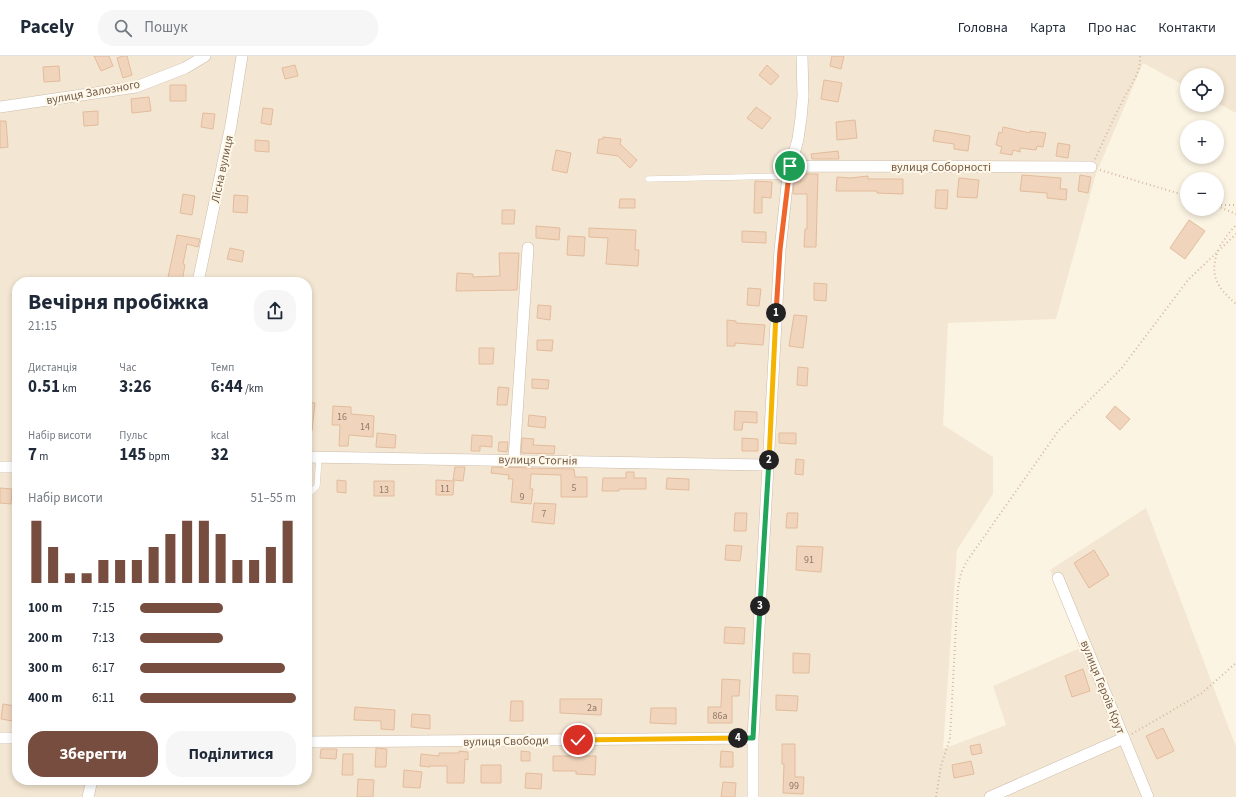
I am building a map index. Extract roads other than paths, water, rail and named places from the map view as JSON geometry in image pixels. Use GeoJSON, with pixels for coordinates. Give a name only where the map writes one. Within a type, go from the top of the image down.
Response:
{"type":"FeatureCollection","features":[{"type":"Feature","properties":{"kind":"street","name":"вулиця Залозного"},"geometry":{"type":"LineString","coordinates":[[0,107],[136,87],[185,68],[205,56]]}},
{"type":"Feature","properties":{"kind":"street","name":"Лісна вулиця"},"geometry":{"type":"LineString","coordinates":[[199,277],[231,125],[242,56]]}},
{"type":"Feature","properties":{"kind":"street"},"geometry":{"type":"LineString","coordinates":[[753,797],[753,738],[780,250],[789,171],[798,140],[801,118],[803,96],[802,56]]}},
{"type":"Feature","properties":{"kind":"street","name":"вулиця Соборності"},"geometry":{"type":"LineString","coordinates":[[789,171],[1091,168]]}},
{"type":"Feature","properties":{"kind":"street"},"geometry":{"type":"LineString","coordinates":[[514,459],[528,248]]}},
{"type":"Feature","properties":{"kind":"street","name":"вулиця Стогнія"},"geometry":{"type":"LineString","coordinates":[[312,457],[514,459],[768,465]]}},
{"type":"Feature","properties":{"kind":"street"},"geometry":{"type":"LineString","coordinates":[[0,467],[12,467]]}},
{"type":"Feature","properties":{"kind":"street","name":"вулиця Героїв Крут"},"geometry":{"type":"LineString","coordinates":[[1058,578],[1148,797]]}},
{"type":"Feature","properties":{"kind":"street"},"geometry":{"type":"LineString","coordinates":[[0,738],[12,738]]}},
{"type":"Feature","properties":{"kind":"street","name":"вулиця Свободи"},"geometry":{"type":"LineString","coordinates":[[312,742],[753,738]]}},
{"type":"Feature","properties":{"kind":"street"},"geometry":{"type":"LineString","coordinates":[[990,797],[1124,738]]}},
{"type":"Feature","properties":{"kind":"street"},"geometry":{"type":"LineString","coordinates":[[88,797],[91,785]]}},
{"type":"Feature","properties":{"kind":"lane"},"geometry":{"type":"LineString","coordinates":[[648,179],[789,171]]}},
{"type":"Feature","properties":{"kind":"lane"},"geometry":{"type":"LineString","coordinates":[[312,491],[317,486],[319,457]]}}]}
